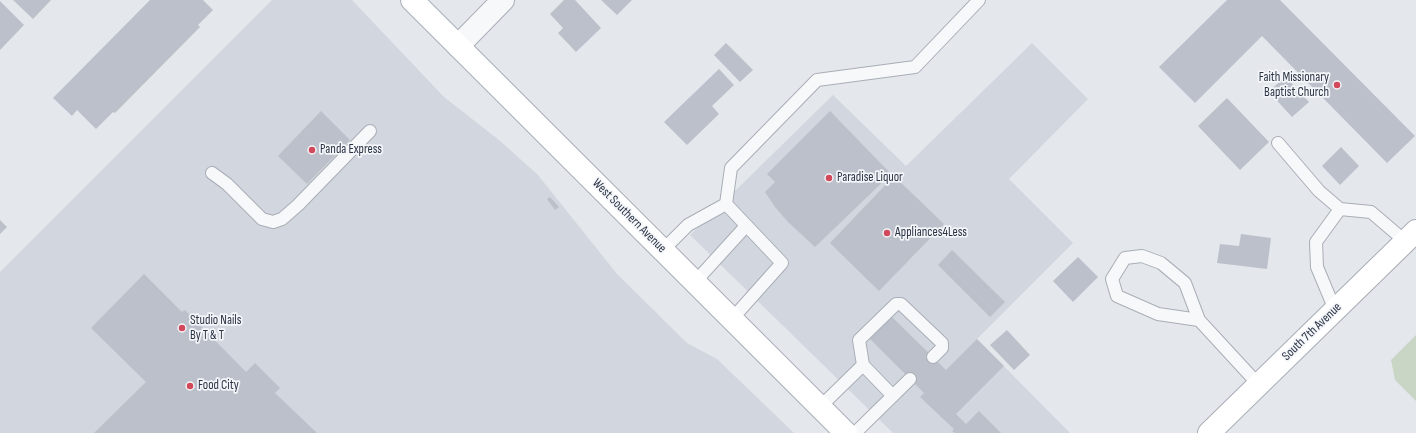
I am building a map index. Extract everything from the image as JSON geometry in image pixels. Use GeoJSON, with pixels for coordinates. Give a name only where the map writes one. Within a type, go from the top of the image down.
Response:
{"type":"FeatureCollection","features":[{"type":"Feature","properties":{"kind":"main road","name":"West Southern Avenue"},"geometry":{"type":"LineString","coordinates":[[412,0],[846,433]]}},
{"type":"Feature","properties":{"kind":"main road","name":"South 7th Avenue"},"geometry":{"type":"LineString","coordinates":[[1209,433],[1411,236]]}},
{"type":"Feature","properties":{"kind":"street"},"geometry":{"type":"LineString","coordinates":[[458,46],[503,0]]}},
{"type":"Feature","properties":{"kind":"lane"},"geometry":{"type":"LineString","coordinates":[[726,204],[731,168],[817,80],[915,67],[979,0]]}},
{"type":"Feature","properties":{"kind":"lane"},"geometry":{"type":"LineString","coordinates":[[212,173],[227,184],[262,219],[273,222],[282,219],[298,205],[370,130]]}},
{"type":"Feature","properties":{"kind":"lane"},"geometry":{"type":"LineString","coordinates":[[1278,144],[1319,191],[1340,209],[1371,212],[1411,236]]}},
{"type":"Feature","properties":{"kind":"lane"},"geometry":{"type":"LineString","coordinates":[[726,204],[782,263],[732,319]]}},
{"type":"Feature","properties":{"kind":"lane"},"geometry":{"type":"LineString","coordinates":[[663,250],[688,225],[726,204]]}},
{"type":"Feature","properties":{"kind":"lane"},"geometry":{"type":"LineString","coordinates":[[1335,310],[1317,267],[1316,242],[1340,209]]}},
{"type":"Feature","properties":{"kind":"lane"},"geometry":{"type":"LineString","coordinates":[[695,282],[746,226]]}},
{"type":"Feature","properties":{"kind":"lane"},"geometry":{"type":"LineString","coordinates":[[1199,320],[1158,314],[1117,296],[1112,279],[1125,258],[1142,256],[1161,263],[1185,283],[1199,320],[1258,384]]}},
{"type":"Feature","properties":{"kind":"lane"},"geometry":{"type":"LineString","coordinates":[[893,396],[863,365],[859,340],[896,304],[901,304],[942,344],[942,348],[933,357]]}},
{"type":"Feature","properties":{"kind":"lane"},"geometry":{"type":"LineString","coordinates":[[820,407],[863,365]]}},
{"type":"Feature","properties":{"kind":"lane"},"geometry":{"type":"LineString","coordinates":[[855,433],[910,379]]}},
{"type":"Feature","properties":{"kind":"shaded area"},"geometry":{"type":"Polygon","coordinates":[[[272,0],[352,0],[444,97],[499,140],[538,175],[617,274],[687,343],[717,359],[794,433],[0,433],[0,272],[272,0]]]}},
{"type":"Feature","properties":{"kind":"shaded area"},"geometry":{"type":"Polygon","coordinates":[[[1032,43],[1088,99],[1009,179],[1073,243],[977,339],[1070,433],[893,433],[690,235],[833,95],[906,166],[1032,43]]]}},
{"type":"Feature","properties":{"kind":"green space"},"geometry":{"type":"Polygon","coordinates":[[[1416,335],[1416,401],[1395,380],[1391,360],[1416,335]]]}},
{"type":"Feature","properties":{"kind":"building"},"geometry":{"type":"Polygon","coordinates":[[[13,0],[51,0],[33,19],[13,0]]]}},
{"type":"Feature","properties":{"kind":"building"},"geometry":{"type":"Polygon","coordinates":[[[150,0],[203,0],[213,10],[198,25],[200,27],[115,113],[113,112],[96,129],[77,110],[72,116],[53,98],[150,0]]]}},
{"type":"Feature","properties":{"kind":"building"},"geometry":{"type":"Polygon","coordinates":[[[564,0],[575,0],[601,28],[576,52],[558,33],[563,28],[550,14],[564,0]]]}},
{"type":"Feature","properties":{"kind":"building"},"geometry":{"type":"Polygon","coordinates":[[[601,0],[632,0],[617,15],[601,0]]]}},
{"type":"Feature","properties":{"kind":"building","name":"Faith Missionary Baptist Church"},"geometry":{"type":"Polygon","coordinates":[[[1227,0],[1280,0],[1415,136],[1387,163],[1262,36],[1195,103],[1159,67],[1227,0]]]}},
{"type":"Feature","properties":{"kind":"building"},"geometry":{"type":"Polygon","coordinates":[[[0,1],[24,25],[0,50],[0,1]]]}},
{"type":"Feature","properties":{"kind":"building"},"geometry":{"type":"Polygon","coordinates":[[[726,43],[753,70],[740,82],[714,55],[726,43]]]}},
{"type":"Feature","properties":{"kind":"building"},"geometry":{"type":"Polygon","coordinates":[[[719,69],[734,85],[712,106],[719,114],[687,145],[664,122],[719,69]]]}},
{"type":"Feature","properties":{"kind":"building"},"geometry":{"type":"Polygon","coordinates":[[[1285,76],[1309,102],[1292,117],[1269,92],[1285,76]]]}},
{"type":"Feature","properties":{"kind":"building"},"geometry":{"type":"Polygon","coordinates":[[[1227,98],[1269,142],[1240,170],[1198,126],[1227,98]]]}},
{"type":"Feature","properties":{"kind":"building","name":"Panda Express"},"geometry":{"type":"Polygon","coordinates":[[[321,111],[350,140],[307,184],[278,156],[321,111]]]}},
{"type":"Feature","properties":{"kind":"building","name":"Paradise Liquor"},"geometry":{"type":"Polygon","coordinates":[[[830,111],[891,174],[815,247],[788,222],[765,192],[775,182],[767,174],[830,111]]]}},
{"type":"Feature","properties":{"kind":"building"},"geometry":{"type":"Polygon","coordinates":[[[1341,147],[1359,166],[1340,185],[1322,166],[1341,147]]]}},
{"type":"Feature","properties":{"kind":"building","name":"Appliances4Less"},"geometry":{"type":"Polygon","coordinates":[[[894,176],[944,224],[879,291],[830,243],[894,176]]]}},
{"type":"Feature","properties":{"kind":"building"},"geometry":{"type":"Polygon","coordinates":[[[550,197],[559,207],[555,210],[547,199],[550,197]]]}},
{"type":"Feature","properties":{"kind":"building"},"geometry":{"type":"Polygon","coordinates":[[[0,220],[7,227],[0,234],[0,220]]]}},
{"type":"Feature","properties":{"kind":"building"},"geometry":{"type":"Polygon","coordinates":[[[1241,234],[1271,238],[1267,269],[1217,263],[1220,244],[1239,246],[1241,234]]]}},
{"type":"Feature","properties":{"kind":"building"},"geometry":{"type":"Polygon","coordinates":[[[952,250],[1005,302],[990,317],[938,265],[952,250]]]}},
{"type":"Feature","properties":{"kind":"building"},"geometry":{"type":"Polygon","coordinates":[[[1078,257],[1098,277],[1073,302],[1053,281],[1078,257]]]}},
{"type":"Feature","properties":{"kind":"building"},"geometry":{"type":"Polygon","coordinates":[[[144,274],[182,312],[185,310],[246,372],[255,363],[280,388],[275,393],[317,433],[94,433],[146,382],[91,328],[144,274]]]}},
{"type":"Feature","properties":{"kind":"building"},"geometry":{"type":"Polygon","coordinates":[[[890,315],[946,370],[977,339],[1004,366],[956,414],[966,424],[979,411],[1001,433],[955,433],[952,431],[954,429],[920,397],[924,393],[868,337],[890,315]]]}},
{"type":"Feature","properties":{"kind":"building"},"geometry":{"type":"Polygon","coordinates":[[[1007,330],[1030,355],[1014,370],[990,345],[1007,330]]]}},
{"type":"Feature","properties":{"kind":"place","name":"Faith Missionary Baptist Church"},"geometry":{"type":"Point","coordinates":[1337,85]}},
{"type":"Feature","properties":{"kind":"place","name":"Panda Express"},"geometry":{"type":"Point","coordinates":[312,150]}},
{"type":"Feature","properties":{"kind":"place","name":"Paradise Liquor"},"geometry":{"type":"Point","coordinates":[829,178]}},
{"type":"Feature","properties":{"kind":"place","name":"Appliances4Less"},"geometry":{"type":"Point","coordinates":[887,233]}},
{"type":"Feature","properties":{"kind":"place","name":"Studio Nails By T & T"},"geometry":{"type":"Point","coordinates":[182,328]}},
{"type":"Feature","properties":{"kind":"place","name":"Food City"},"geometry":{"type":"Point","coordinates":[190,386]}}]}
